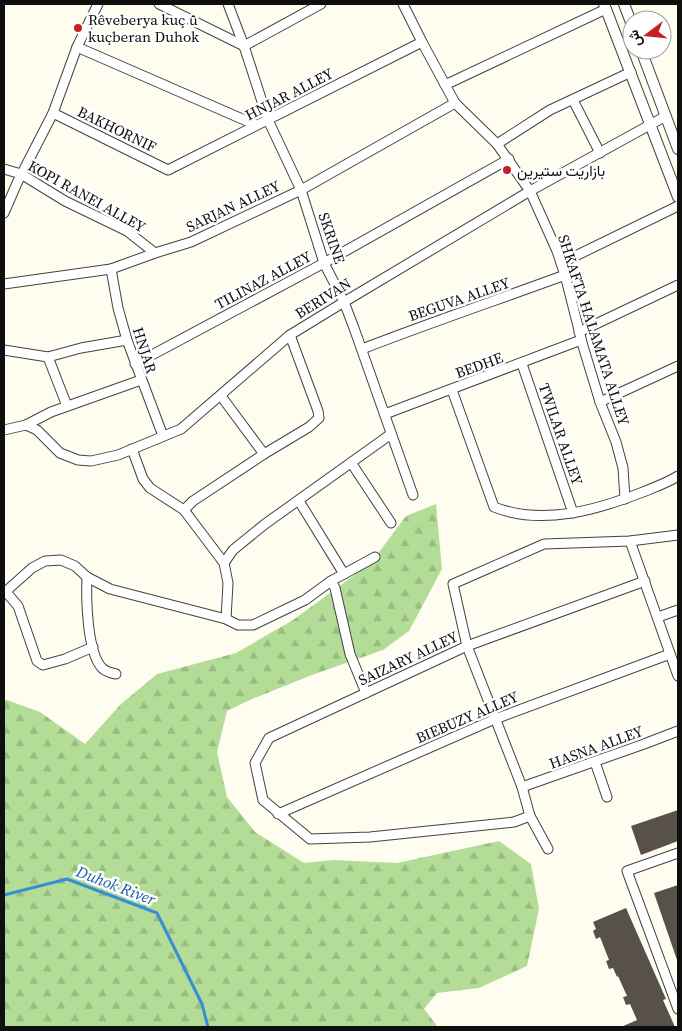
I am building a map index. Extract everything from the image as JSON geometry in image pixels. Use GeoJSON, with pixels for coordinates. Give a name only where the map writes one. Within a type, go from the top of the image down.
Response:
{"type":"FeatureCollection","features":[{"type":"Feature","properties":{"kind":"street"},"geometry":{"type":"LineString","coordinates":[[4,213],[21,174],[53,113],[77,47],[98,4]]}},
{"type":"Feature","properties":{"kind":"street"},"geometry":{"type":"LineString","coordinates":[[159,4],[244,46],[321,4]]}},
{"type":"Feature","properties":{"kind":"street","name":"SKRINE"},"geometry":{"type":"LineString","coordinates":[[228,4],[268,120],[301,190],[324,263],[344,302],[362,349],[413,495]]}},
{"type":"Feature","properties":{"kind":"street","name":"SHKAFTA HALAMATA ALLEY"},"geometry":{"type":"LineString","coordinates":[[403,4],[455,102],[497,144],[530,192],[557,251],[600,402],[616,442],[622,468],[625,499]]}},
{"type":"Feature","properties":{"kind":"street"},"geometry":{"type":"LineString","coordinates":[[445,85],[605,7],[678,197]]}},
{"type":"Feature","properties":{"kind":"street","name":"HNJAR ALLEY"},"geometry":{"type":"LineString","coordinates":[[168,170],[422,42]]}},
{"type":"Feature","properties":{"kind":"street"},"geometry":{"type":"LineString","coordinates":[[77,47],[256,126]]}},
{"type":"Feature","properties":{"kind":"street"},"geometry":{"type":"LineString","coordinates":[[645,60],[678,149]]}},
{"type":"Feature","properties":{"kind":"street"},"geometry":{"type":"LineString","coordinates":[[497,144],[550,110],[630,72]]}},
{"type":"Feature","properties":{"kind":"street"},"geometry":{"type":"LineString","coordinates":[[573,100],[600,153]]}},
{"type":"Feature","properties":{"kind":"street","name":"SARJAN ALLEY"},"geometry":{"type":"LineString","coordinates":[[4,284],[111,269],[191,242],[301,190],[455,102]]}},
{"type":"Feature","properties":{"kind":"street","name":"BAKHORNIF"},"geometry":{"type":"LineString","coordinates":[[53,113],[168,170]]}},
{"type":"Feature","properties":{"kind":"street","name":"BERIVAN"},"geometry":{"type":"LineString","coordinates":[[26,425],[37,430],[60,453],[78,460],[91,461],[118,455],[181,429],[290,335],[530,192],[666,116]]}},
{"type":"Feature","properties":{"kind":"street","name":"TILINAZ ALLEY"},"geometry":{"type":"LineString","coordinates":[[134,364],[324,263],[509,160]]}},
{"type":"Feature","properties":{"kind":"street","name":"KOPI RANEI ALLEY"},"geometry":{"type":"LineString","coordinates":[[4,169],[21,174],[65,201],[127,231],[155,253]]}},
{"type":"Feature","properties":{"kind":"street"},"geometry":{"type":"LineString","coordinates":[[560,263],[678,206]]}},
{"type":"Feature","properties":{"kind":"street","name":"HNJAR"},"geometry":{"type":"LineString","coordinates":[[111,269],[118,308],[134,364],[163,436]]}},
{"type":"Feature","properties":{"kind":"street","name":"BEGUVA ALLEY"},"geometry":{"type":"LineString","coordinates":[[362,349],[431,322],[482,306],[565,275]]}},
{"type":"Feature","properties":{"kind":"street","name":"BEDHE"},"geometry":{"type":"LineString","coordinates":[[385,414],[522,364],[678,285]]}},
{"type":"Feature","properties":{"kind":"street"},"geometry":{"type":"LineString","coordinates":[[184,510],[264,454],[309,427],[319,418],[290,335]]}},
{"type":"Feature","properties":{"kind":"street"},"geometry":{"type":"LineString","coordinates":[[4,350],[48,356],[127,340]]}},
{"type":"Feature","properties":{"kind":"street"},"geometry":{"type":"LineString","coordinates":[[48,356],[67,406]]}},
{"type":"Feature","properties":{"kind":"street","name":"TWILAR ALLEY"},"geometry":{"type":"LineString","coordinates":[[522,364],[573,513]]}},
{"type":"Feature","properties":{"kind":"street"},"geometry":{"type":"LineString","coordinates":[[600,402],[678,366]]}},
{"type":"Feature","properties":{"kind":"street"},"geometry":{"type":"LineString","coordinates":[[4,430],[26,425],[51,412],[141,380]]}},
{"type":"Feature","properties":{"kind":"street"},"geometry":{"type":"LineString","coordinates":[[452,390],[494,507],[504,511],[526,515],[581,512],[625,499],[678,476]]}},
{"type":"Feature","properties":{"kind":"street"},"geometry":{"type":"LineString","coordinates":[[221,396],[264,454]]}},
{"type":"Feature","properties":{"kind":"street"},"geometry":{"type":"LineString","coordinates":[[224,563],[233,550],[265,524],[352,464],[391,434]]}},
{"type":"Feature","properties":{"kind":"street"},"geometry":{"type":"LineString","coordinates":[[132,449],[143,479],[150,488],[184,510],[224,563],[228,583],[226,620]]}},
{"type":"Feature","properties":{"kind":"street"},"geometry":{"type":"LineString","coordinates":[[352,464],[392,523]]}},
{"type":"Feature","properties":{"kind":"street"},"geometry":{"type":"LineString","coordinates":[[299,501],[344,574]]}},
{"type":"Feature","properties":{"kind":"street"},"geometry":{"type":"LineString","coordinates":[[548,849],[530,816],[522,787],[467,646],[453,584],[544,544],[630,541],[678,535]]}},
{"type":"Feature","properties":{"kind":"street"},"geometry":{"type":"LineString","coordinates":[[630,541],[678,676]]}},
{"type":"Feature","properties":{"kind":"street"},"geometry":{"type":"LineString","coordinates":[[93,647],[42,665],[37,661],[18,606],[5,593],[32,568],[45,561],[60,560],[75,566],[87,577],[110,589],[226,620],[238,625],[253,624],[305,600],[331,581],[375,557]]}},
{"type":"Feature","properties":{"kind":"street"},"geometry":{"type":"LineString","coordinates":[[87,577],[86,600],[96,659],[103,669],[116,674]]}},
{"type":"Feature","properties":{"kind":"street"},"geometry":{"type":"LineString","coordinates":[[331,581],[335,588],[350,654],[366,693]]}},
{"type":"Feature","properties":{"kind":"street","name":"SAIZARY ALLEY"},"geometry":{"type":"LineString","coordinates":[[530,816],[514,822],[370,837],[310,839],[263,800],[255,763],[269,738],[467,646],[645,581]]}},
{"type":"Feature","properties":{"kind":"street"},"geometry":{"type":"LineString","coordinates":[[658,617],[678,610]]}},
{"type":"Feature","properties":{"kind":"street","name":"BIEBUZY ALLEY"},"geometry":{"type":"LineString","coordinates":[[278,814],[495,719],[670,654]]}},
{"type":"Feature","properties":{"kind":"street","name":"HASNA ALLEY"},"geometry":{"type":"LineString","coordinates":[[522,787],[595,762],[678,730]]}},
{"type":"Feature","properties":{"kind":"street"},"geometry":{"type":"LineString","coordinates":[[595,762],[607,797]]}},
{"type":"Feature","properties":{"kind":"street"},"geometry":{"type":"LineString","coordinates":[[678,853],[627,871],[678,1009]]}},
{"type":"Feature","properties":{"kind":"green space"},"geometry":{"type":"Polygon","coordinates":[[[436,504],[442,569],[409,631],[383,650],[312,675],[227,711],[217,752],[227,797],[255,832],[304,863],[333,860],[397,863],[499,841],[531,864],[539,909],[527,966],[479,988],[437,993],[424,1009],[438,1027],[4,1027],[4,699],[40,712],[85,744],[120,705],[157,674],[236,653],[293,620],[371,563],[406,516],[436,504]]]}},
{"type":"Feature","properties":{"kind":"building"},"geometry":{"type":"Polygon","coordinates":[[[678,810],[678,841],[641,855],[631,826],[678,810]]]}},
{"type":"Feature","properties":{"kind":"building"},"geometry":{"type":"Polygon","coordinates":[[[678,885],[678,959],[677,960],[654,893],[678,885]]]}},
{"type":"Feature","properties":{"kind":"building"},"geometry":{"type":"Polygon","coordinates":[[[626,908],[666,999],[663,1000],[675,1027],[621,1027],[637,1020],[630,1004],[626,1005],[623,997],[627,996],[618,976],[613,968],[609,969],[606,961],[609,960],[600,937],[596,939],[593,931],[596,929],[593,922],[626,908]]]}},
{"type":"Feature","properties":{"kind":"waterway","name":"Duhok River"},"geometry":{"type":"LineString","coordinates":[[4,895],[67,879],[157,913],[202,1004],[208,1027]]}},
{"type":"Feature","properties":{"kind":"place","name":"Rêveberya kuç û kuçberan Duhok"},"geometry":{"type":"Point","coordinates":[78,28]}},
{"type":"Feature","properties":{"kind":"place","name":"بازاريت ستيرين"},"geometry":{"type":"Point","coordinates":[507,170]}}]}
